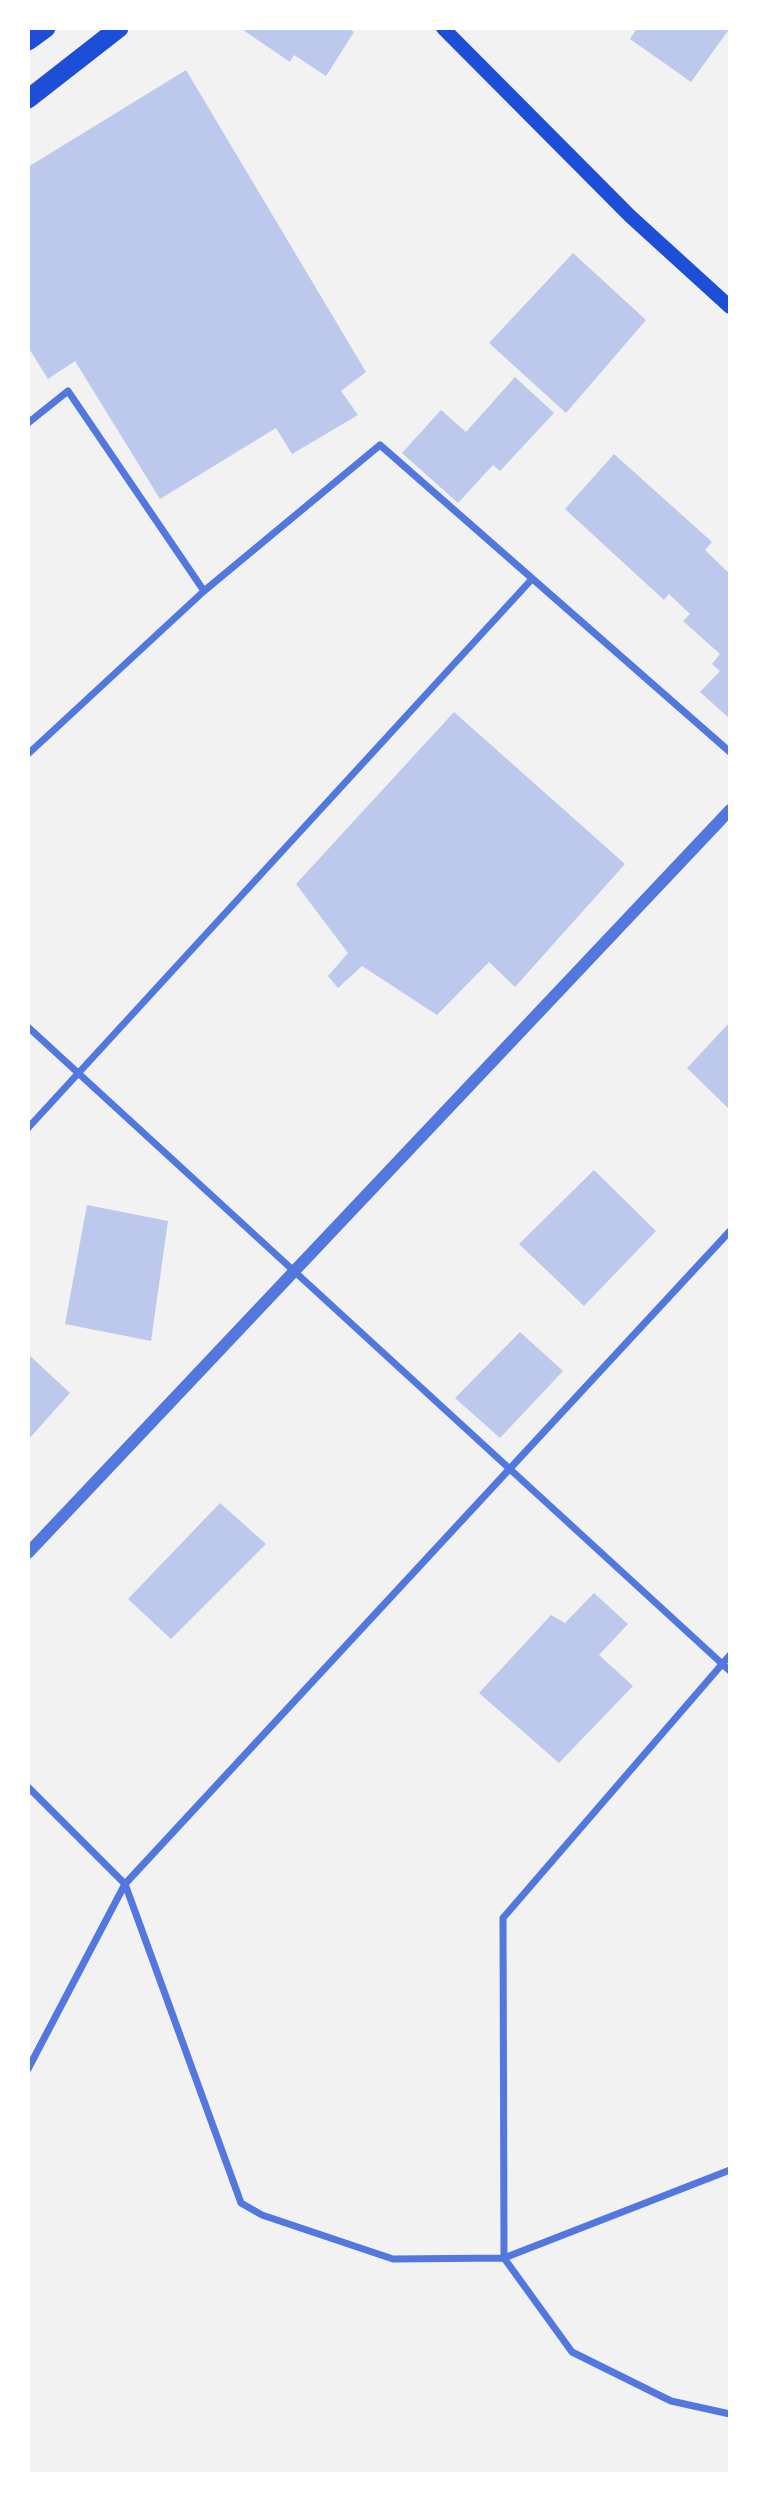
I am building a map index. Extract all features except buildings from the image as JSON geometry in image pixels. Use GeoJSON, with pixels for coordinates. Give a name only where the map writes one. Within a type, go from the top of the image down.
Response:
{"type":"FeatureCollection","features":[{"type":"Feature","properties":{"kind":"highway"},"geometry":{"type":"LineString","coordinates":[[28,41],[46,28]]}},
{"type":"Feature","properties":{"kind":"highway"},"geometry":{"type":"LineString","coordinates":[[28,99],[119,28]]}},
{"type":"Feature","properties":{"kind":"main road"},"geometry":{"type":"LineString","coordinates":[[443,28],[630,216],[730,307]]}},
{"type":"Feature","properties":{"kind":"street"},"geometry":{"type":"LineString","coordinates":[[28,424],[68,391],[204,592]]}},
{"type":"Feature","properties":{"kind":"street"},"geometry":{"type":"LineString","coordinates":[[28,754],[204,592],[380,445],[730,752]]}},
{"type":"Feature","properties":{"kind":"street"},"geometry":{"type":"LineString","coordinates":[[28,1128],[531,579]]}},
{"type":"Feature","properties":{"kind":"street"},"geometry":{"type":"LineString","coordinates":[[28,1553],[730,810]]}},
{"type":"Feature","properties":{"kind":"street"},"geometry":{"type":"LineString","coordinates":[[28,1027],[730,1671]]}},
{"type":"Feature","properties":{"kind":"street"},"geometry":{"type":"LineString","coordinates":[[28,2069],[125,1884],[730,1231]]}},
{"type":"Feature","properties":{"kind":"street"},"geometry":{"type":"LineString","coordinates":[[730,1655],[503,1918],[504,2258],[572,2352],[671,2401],[730,2414]]}},
{"type":"Feature","properties":{"kind":"street"},"geometry":{"type":"LineString","coordinates":[[28,1787],[125,1884],[241,2203],[262,2215],[394,2259],[504,2258],[730,2170]]}}]}
